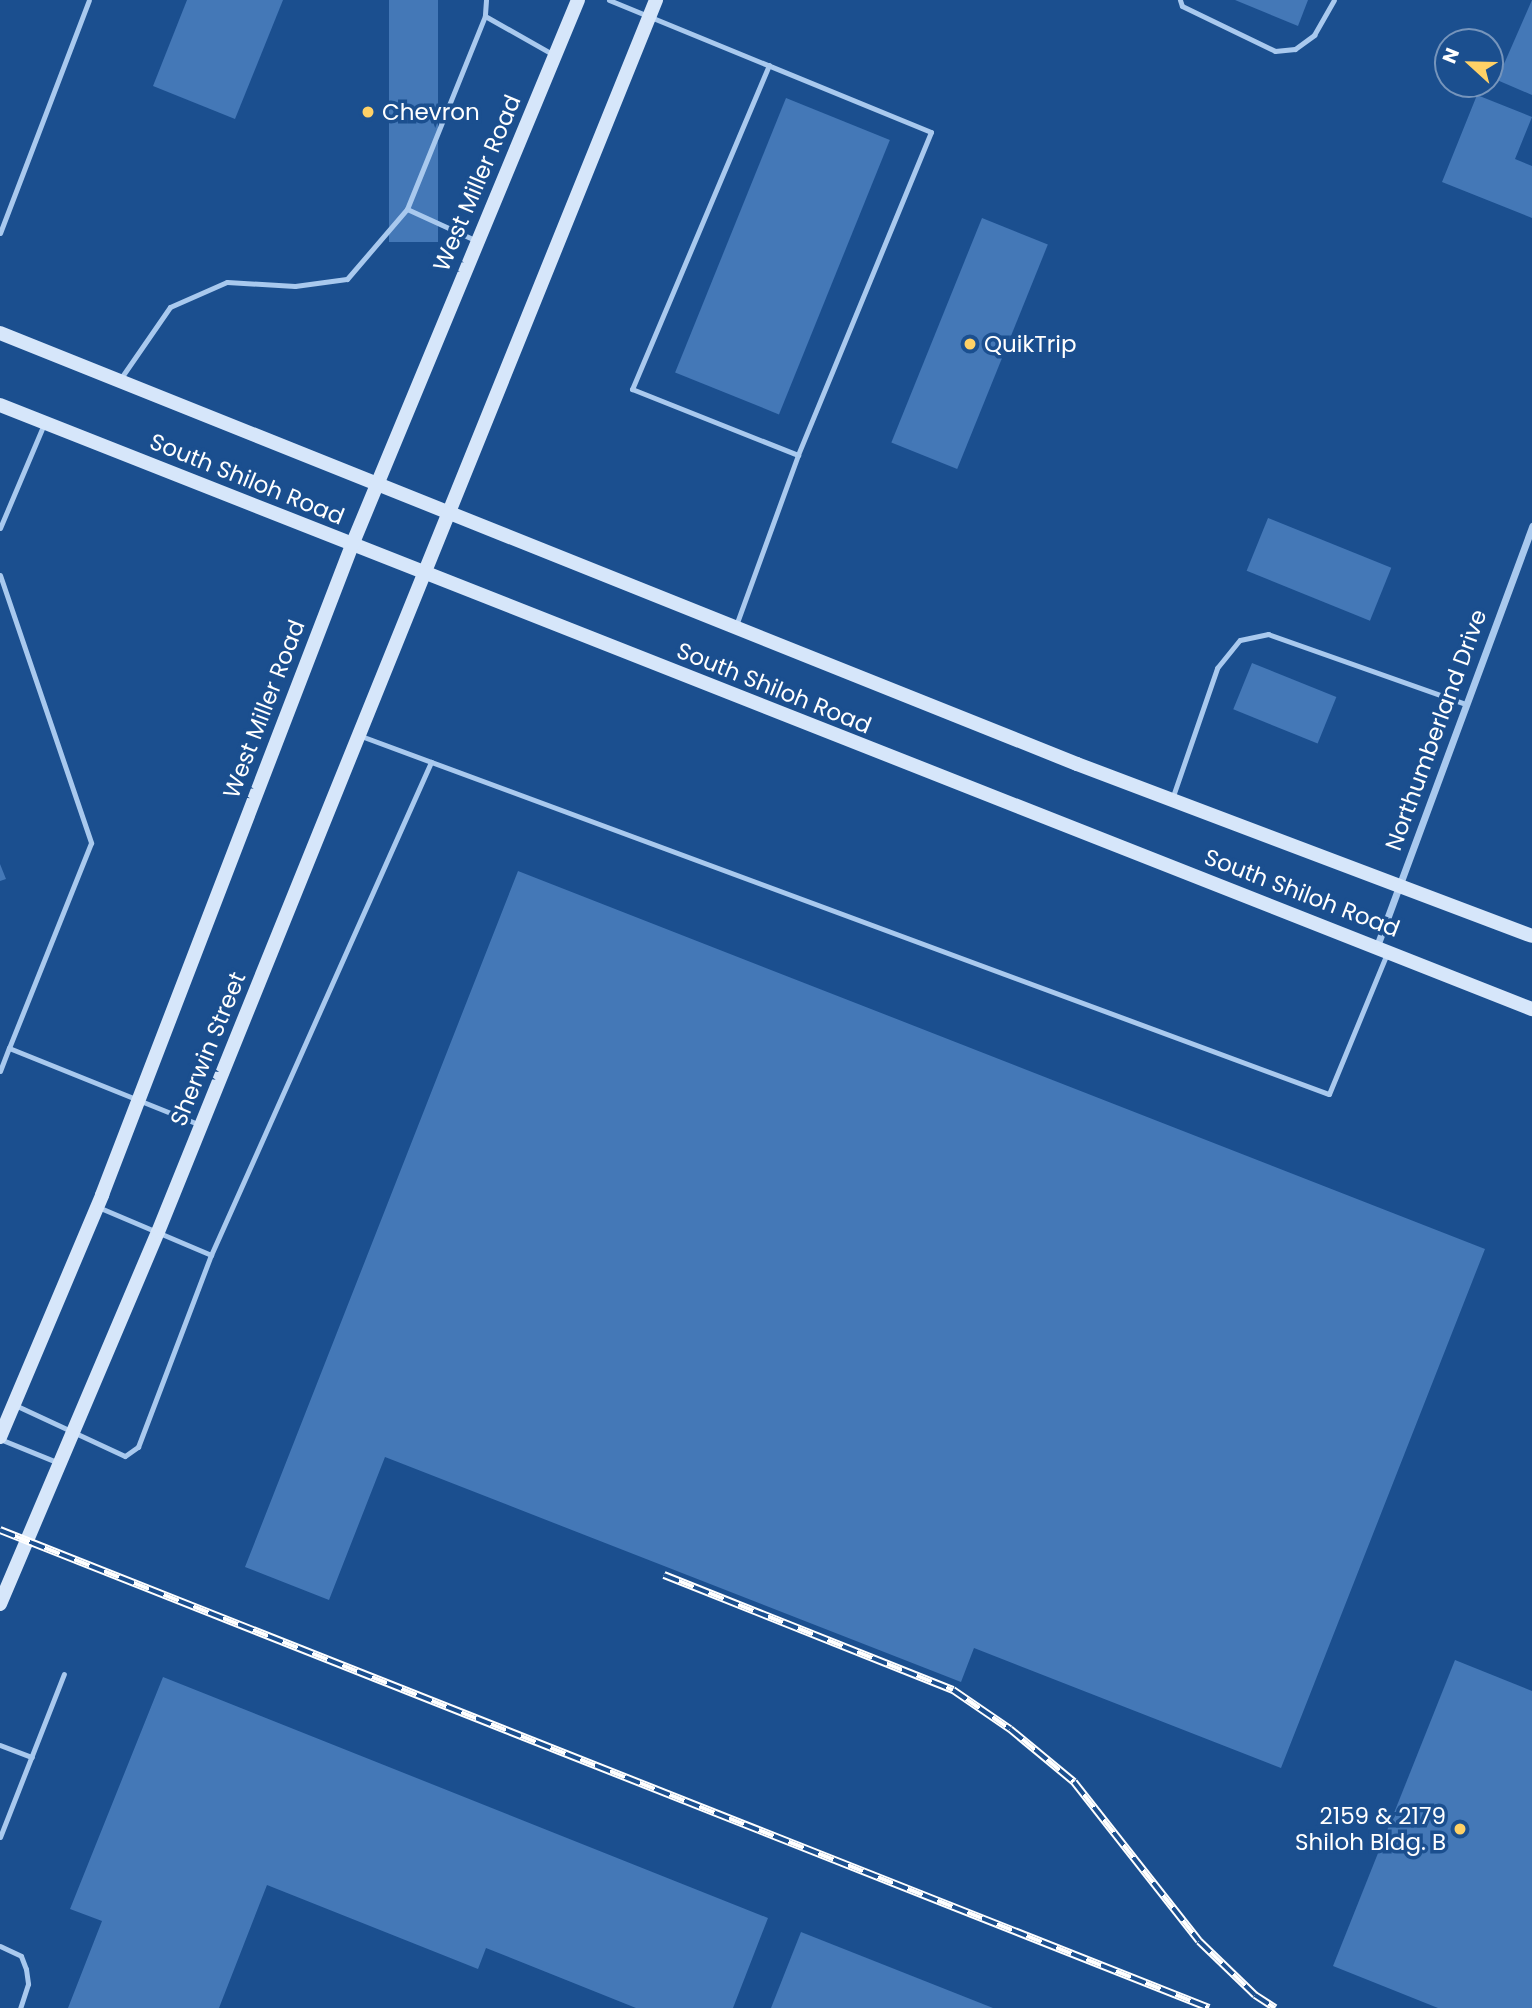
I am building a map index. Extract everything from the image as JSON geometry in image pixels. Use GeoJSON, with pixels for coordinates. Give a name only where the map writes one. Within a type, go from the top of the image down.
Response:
{"type":"FeatureCollection","features":[{"type":"Feature","properties":{"kind":"main road","name":"West Miller Road"},"geometry":{"type":"LineString","coordinates":[[0,1438],[97,1206],[352,545],[578,0]]}},
{"type":"Feature","properties":{"kind":"main road"},"geometry":{"type":"LineString","coordinates":[[422,572],[656,0]]}},
{"type":"Feature","properties":{"kind":"main road","name":"South Shiloh Road"},"geometry":{"type":"LineString","coordinates":[[0,333],[1171,800],[1532,936]]}},
{"type":"Feature","properties":{"kind":"main road","name":"South Shiloh Road"},"geometry":{"type":"LineString","coordinates":[[0,405],[1532,1009]]}},
{"type":"Feature","properties":{"kind":"main road","name":"Sherwin Street"},"geometry":{"type":"LineString","coordinates":[[0,1604],[159,1232],[422,572]]}},
{"type":"Feature","properties":{"kind":"street","name":"Northumberland Drive"},"geometry":{"type":"LineString","coordinates":[[1382,948],[1399,886],[1532,526]]}},
{"type":"Feature","properties":{"kind":"lane"},"geometry":{"type":"LineString","coordinates":[[0,233],[89,0]]}},
{"type":"Feature","properties":{"kind":"lane"},"geometry":{"type":"LineString","coordinates":[[119,381],[170,307],[227,282],[295,286],[347,279],[407,209],[485,16],[486,0]]}},
{"type":"Feature","properties":{"kind":"lane"},"geometry":{"type":"LineString","coordinates":[[608,0],[931,132],[798,455],[735,625]]}},
{"type":"Feature","properties":{"kind":"lane"},"geometry":{"type":"LineString","coordinates":[[1180,0],[1182,6],[1275,51],[1295,49],[1314,35],[1334,0]]}},
{"type":"Feature","properties":{"kind":"lane"},"geometry":{"type":"LineString","coordinates":[[485,16],[555,55]]}},
{"type":"Feature","properties":{"kind":"lane"},"geometry":{"type":"LineString","coordinates":[[769,65],[632,389],[798,455]]}},
{"type":"Feature","properties":{"kind":"lane"},"geometry":{"type":"LineString","coordinates":[[407,209],[478,241]]}},
{"type":"Feature","properties":{"kind":"lane"},"geometry":{"type":"LineString","coordinates":[[0,528],[45,423]]}},
{"type":"Feature","properties":{"kind":"lane"},"geometry":{"type":"LineString","coordinates":[[0,575],[91,843],[0,1071]]}},
{"type":"Feature","properties":{"kind":"lane"},"geometry":{"type":"LineString","coordinates":[[1171,800],[1217,668],[1240,640],[1268,634],[1466,704]]}},
{"type":"Feature","properties":{"kind":"lane"},"geometry":{"type":"LineString","coordinates":[[358,735],[1329,1094],[1382,948]]}},
{"type":"Feature","properties":{"kind":"lane"},"geometry":{"type":"LineString","coordinates":[[14,1405],[125,1456],[138,1447],[211,1255],[431,762]]}},
{"type":"Feature","properties":{"kind":"lane"},"geometry":{"type":"LineString","coordinates":[[9,1048],[202,1126]]}},
{"type":"Feature","properties":{"kind":"lane"},"geometry":{"type":"LineString","coordinates":[[97,1206],[211,1255]]}},
{"type":"Feature","properties":{"kind":"lane"},"geometry":{"type":"LineString","coordinates":[[0,1438],[59,1463]]}},
{"type":"Feature","properties":{"kind":"lane"},"geometry":{"type":"LineString","coordinates":[[0,1837],[64,1674]]}},
{"type":"Feature","properties":{"kind":"lane"},"geometry":{"type":"LineString","coordinates":[[0,1745],[32,1757]]}},
{"type":"Feature","properties":{"kind":"lane"},"geometry":{"type":"LineString","coordinates":[[0,1946],[21,1956],[26,1969],[29,1984],[20,2008]]}},
{"type":"Feature","properties":{"kind":"building"},"geometry":{"type":"Polygon","coordinates":[[[187,0],[283,0],[235,119],[153,86],[187,0]]]}},
{"type":"Feature","properties":{"kind":"building"},"geometry":{"type":"Polygon","coordinates":[[[389,0],[438,0],[438,242],[389,242],[389,0]]]}},
{"type":"Feature","properties":{"kind":"building"},"geometry":{"type":"Polygon","coordinates":[[[1235,0],[1308,0],[1298,26],[1235,0]]]}},
{"type":"Feature","properties":{"kind":"building"},"geometry":{"type":"Polygon","coordinates":[[[1532,0],[1532,95],[1504,83],[1504,64],[1532,0]]]}},
{"type":"Feature","properties":{"kind":"building"},"geometry":{"type":"Polygon","coordinates":[[[786,98],[890,140],[779,414],[675,372],[786,98]]]}},
{"type":"Feature","properties":{"kind":"building"},"geometry":{"type":"Polygon","coordinates":[[[1476,98],[1484,98],[1532,117],[1515,159],[1532,166],[1532,218],[1442,182],[1476,98]]]}},
{"type":"Feature","properties":{"kind":"building","name":"QuikTrip"},"geometry":{"type":"Polygon","coordinates":[[[982,218],[1048,245],[957,469],[891,442],[982,218]]]}},
{"type":"Feature","properties":{"kind":"building"},"geometry":{"type":"Polygon","coordinates":[[[1268,518],[1391,568],[1370,621],[1247,571],[1268,518]]]}},
{"type":"Feature","properties":{"kind":"building"},"geometry":{"type":"Polygon","coordinates":[[[1252,663],[1336,697],[1318,743],[1233,709],[1252,663]]]}},
{"type":"Feature","properties":{"kind":"building"},"geometry":{"type":"Polygon","coordinates":[[[0,864],[6,879],[0,881],[0,864]]]}},
{"type":"Feature","properties":{"kind":"building"},"geometry":{"type":"Polygon","coordinates":[[[518,871],[1485,1249],[1281,1768],[974,1648],[961,1682],[385,1457],[329,1600],[245,1567],[518,871]]]}},
{"type":"Feature","properties":{"kind":"building","name":"2159 & 2179 Shiloh Bldg. B"},"geometry":{"type":"Polygon","coordinates":[[[1455,1660],[1532,1691],[1532,2008],[1438,2008],[1333,1966],[1455,1660]]]}},
{"type":"Feature","properties":{"kind":"building"},"geometry":{"type":"Polygon","coordinates":[[[163,1677],[768,1918],[733,2008],[636,2008],[486,1948],[478,1969],[267,1885],[219,2008],[68,2008],[102,1921],[70,1909],[163,1677]]]}},
{"type":"Feature","properties":{"kind":"building"},"geometry":{"type":"Polygon","coordinates":[[[801,1932],[993,2008],[771,2008],[801,1932]]]}},
{"type":"Feature","properties":{"kind":"railway"},"geometry":{"type":"LineString","coordinates":[[0,1530],[1209,2008]]}},
{"type":"Feature","properties":{"kind":"railway"},"geometry":{"type":"LineString","coordinates":[[664,1575],[953,1690],[1010,1729],[1074,1782],[1199,1941],[1255,1995],[1275,2008]]}},
{"type":"Feature","properties":{"kind":"place","name":"Chevron"},"geometry":{"type":"Point","coordinates":[368,112]}},
{"type":"Feature","properties":{"kind":"place","name":"QuikTrip"},"geometry":{"type":"Point","coordinates":[970,344]}},
{"type":"Feature","properties":{"kind":"place","name":"2159 & 2179 Shiloh Bldg. B"},"geometry":{"type":"Point","coordinates":[1460,1829]}}]}
